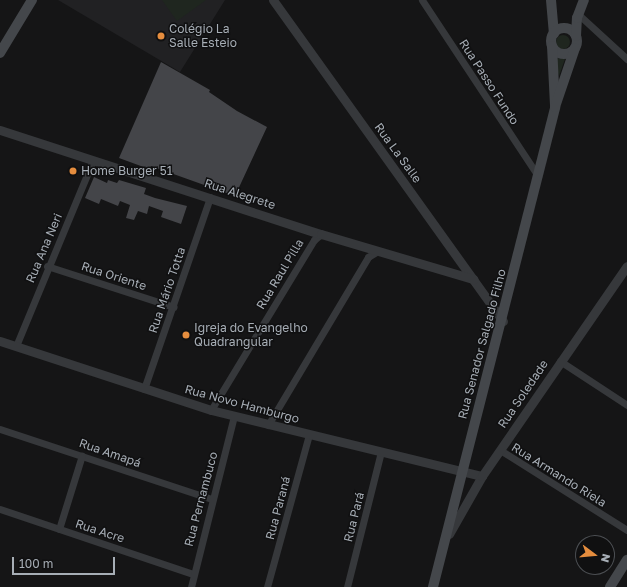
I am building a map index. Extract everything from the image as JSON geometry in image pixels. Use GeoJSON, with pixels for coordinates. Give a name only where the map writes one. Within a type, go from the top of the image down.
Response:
{"type":"FeatureCollection","features":[{"type":"Feature","properties":{"kind":"main road"},"geometry":{"type":"LineString","coordinates":[[0,53],[32,0]]}},
{"type":"Feature","properties":{"kind":"main road"},"geometry":{"type":"LineString","coordinates":[[551,0],[551,15],[561,30],[576,36]]}},
{"type":"Feature","properties":{"kind":"main road"},"geometry":{"type":"LineString","coordinates":[[578,16],[561,30],[552,46],[557,52],[565,54],[575,48],[578,16],[584,0]]}},
{"type":"Feature","properties":{"kind":"main road","name":"Rua Senador Salgado Filho"},"geometry":{"type":"LineString","coordinates":[[433,587],[462,471],[503,321],[555,108],[558,82],[552,46]]}},
{"type":"Feature","properties":{"kind":"main road","name":"Rua Senador Salgado Filho"},"geometry":{"type":"LineString","coordinates":[[558,82],[575,48]]}},
{"type":"Feature","properties":{"kind":"main road"},"geometry":{"type":"LineString","coordinates":[[610,587],[627,560]]}},
{"type":"Feature","properties":{"kind":"street","name":"Rua La Salle"},"geometry":{"type":"LineString","coordinates":[[273,0],[503,321]]}},
{"type":"Feature","properties":{"kind":"street","name":"Rua Passo Fundo"},"geometry":{"type":"LineString","coordinates":[[422,0],[538,176]]}},
{"type":"Feature","properties":{"kind":"street"},"geometry":{"type":"LineString","coordinates":[[578,16],[627,59]]}},
{"type":"Feature","properties":{"kind":"street","name":"Rua Alegrete"},"geometry":{"type":"LineString","coordinates":[[0,130],[321,234],[473,279]]}},
{"type":"Feature","properties":{"kind":"street","name":"Rua Ana Neri"},"geometry":{"type":"LineString","coordinates":[[16,346],[47,266],[93,160]]}},
{"type":"Feature","properties":{"kind":"street","name":"Rua Mário Totta"},"geometry":{"type":"LineString","coordinates":[[144,388],[174,307],[210,197]]}},
{"type":"Feature","properties":{"kind":"street","name":"Rua Raul Pilla"},"geometry":{"type":"LineString","coordinates":[[211,410],[314,240],[321,234]]}},
{"type":"Feature","properties":{"kind":"street"},"geometry":{"type":"LineString","coordinates":[[268,425],[368,257],[378,251]]}},
{"type":"Feature","properties":{"kind":"street","name":"Rua Oriente"},"geometry":{"type":"LineString","coordinates":[[47,266],[174,307]]}},
{"type":"Feature","properties":{"kind":"street","name":"Rua Soledade"},"geometry":{"type":"LineString","coordinates":[[445,540],[482,476],[627,266]]}},
{"type":"Feature","properties":{"kind":"street","name":"Rua Novo Hamburgo"},"geometry":{"type":"LineString","coordinates":[[0,341],[211,410],[482,476]]}},
{"type":"Feature","properties":{"kind":"street"},"geometry":{"type":"LineString","coordinates":[[560,361],[627,405]]}},
{"type":"Feature","properties":{"kind":"street","name":"Rua Pernambuco"},"geometry":{"type":"LineString","coordinates":[[191,587],[193,574],[234,416]]}},
{"type":"Feature","properties":{"kind":"street","name":"Rua Amapá"},"geometry":{"type":"LineString","coordinates":[[0,428],[212,499]]}},
{"type":"Feature","properties":{"kind":"street","name":"Rua Paraná"},"geometry":{"type":"LineString","coordinates":[[267,587],[309,435]]}},
{"type":"Feature","properties":{"kind":"street","name":"Rua Armando Riela"},"geometry":{"type":"LineString","coordinates":[[500,450],[627,530]]}},
{"type":"Feature","properties":{"kind":"street","name":"Rua Pará"},"geometry":{"type":"LineString","coordinates":[[348,587],[381,452]]}},
{"type":"Feature","properties":{"kind":"street"},"geometry":{"type":"LineString","coordinates":[[59,529],[82,455]]}},
{"type":"Feature","properties":{"kind":"street","name":"Rua Acre"},"geometry":{"type":"LineString","coordinates":[[0,509],[193,574]]}},
{"type":"Feature","properties":{"kind":"shaded area","name":"Colégio La Salle Esteio"},"geometry":{"type":"Polygon","coordinates":[[[58,0],[225,0],[180,72],[58,0]]]}},
{"type":"Feature","properties":{"kind":"shaded area"},"geometry":{"type":"Polygon","coordinates":[[[162,0],[206,0],[177,21],[162,0]]]}},
{"type":"Feature","properties":{"kind":"shaded area"},"geometry":{"type":"Polygon","coordinates":[[[563,35],[568,37],[570,42],[568,47],[563,49],[558,47],[556,42],[558,37],[563,35]]]}},
{"type":"Feature","properties":{"kind":"shaded area"},"geometry":{"type":"Polygon","coordinates":[[[554,58],[565,59],[559,76],[554,58]]]}},
{"type":"Feature","properties":{"kind":"building"},"geometry":{"type":"Polygon","coordinates":[[[161,62],[210,90],[209,92],[237,111],[267,127],[235,196],[151,166],[149,169],[119,158],[161,62]]]}},
{"type":"Feature","properties":{"kind":"building"},"geometry":{"type":"Polygon","coordinates":[[[94,177],[107,183],[108,180],[117,183],[119,180],[146,188],[144,194],[187,206],[181,224],[161,217],[163,211],[149,206],[147,214],[138,211],[134,220],[126,218],[130,205],[120,201],[118,206],[101,199],[99,204],[85,198],[94,177]]]}},
{"type":"Feature","properties":{"kind":"place","name":"Colégio La Salle Esteio"},"geometry":{"type":"Point","coordinates":[161,36]}},
{"type":"Feature","properties":{"kind":"place","name":"Home Burger 51"},"geometry":{"type":"Point","coordinates":[73,171]}},
{"type":"Feature","properties":{"kind":"place","name":"Igreja do Evangelho Quadrangular"},"geometry":{"type":"Point","coordinates":[186,335]}}]}
